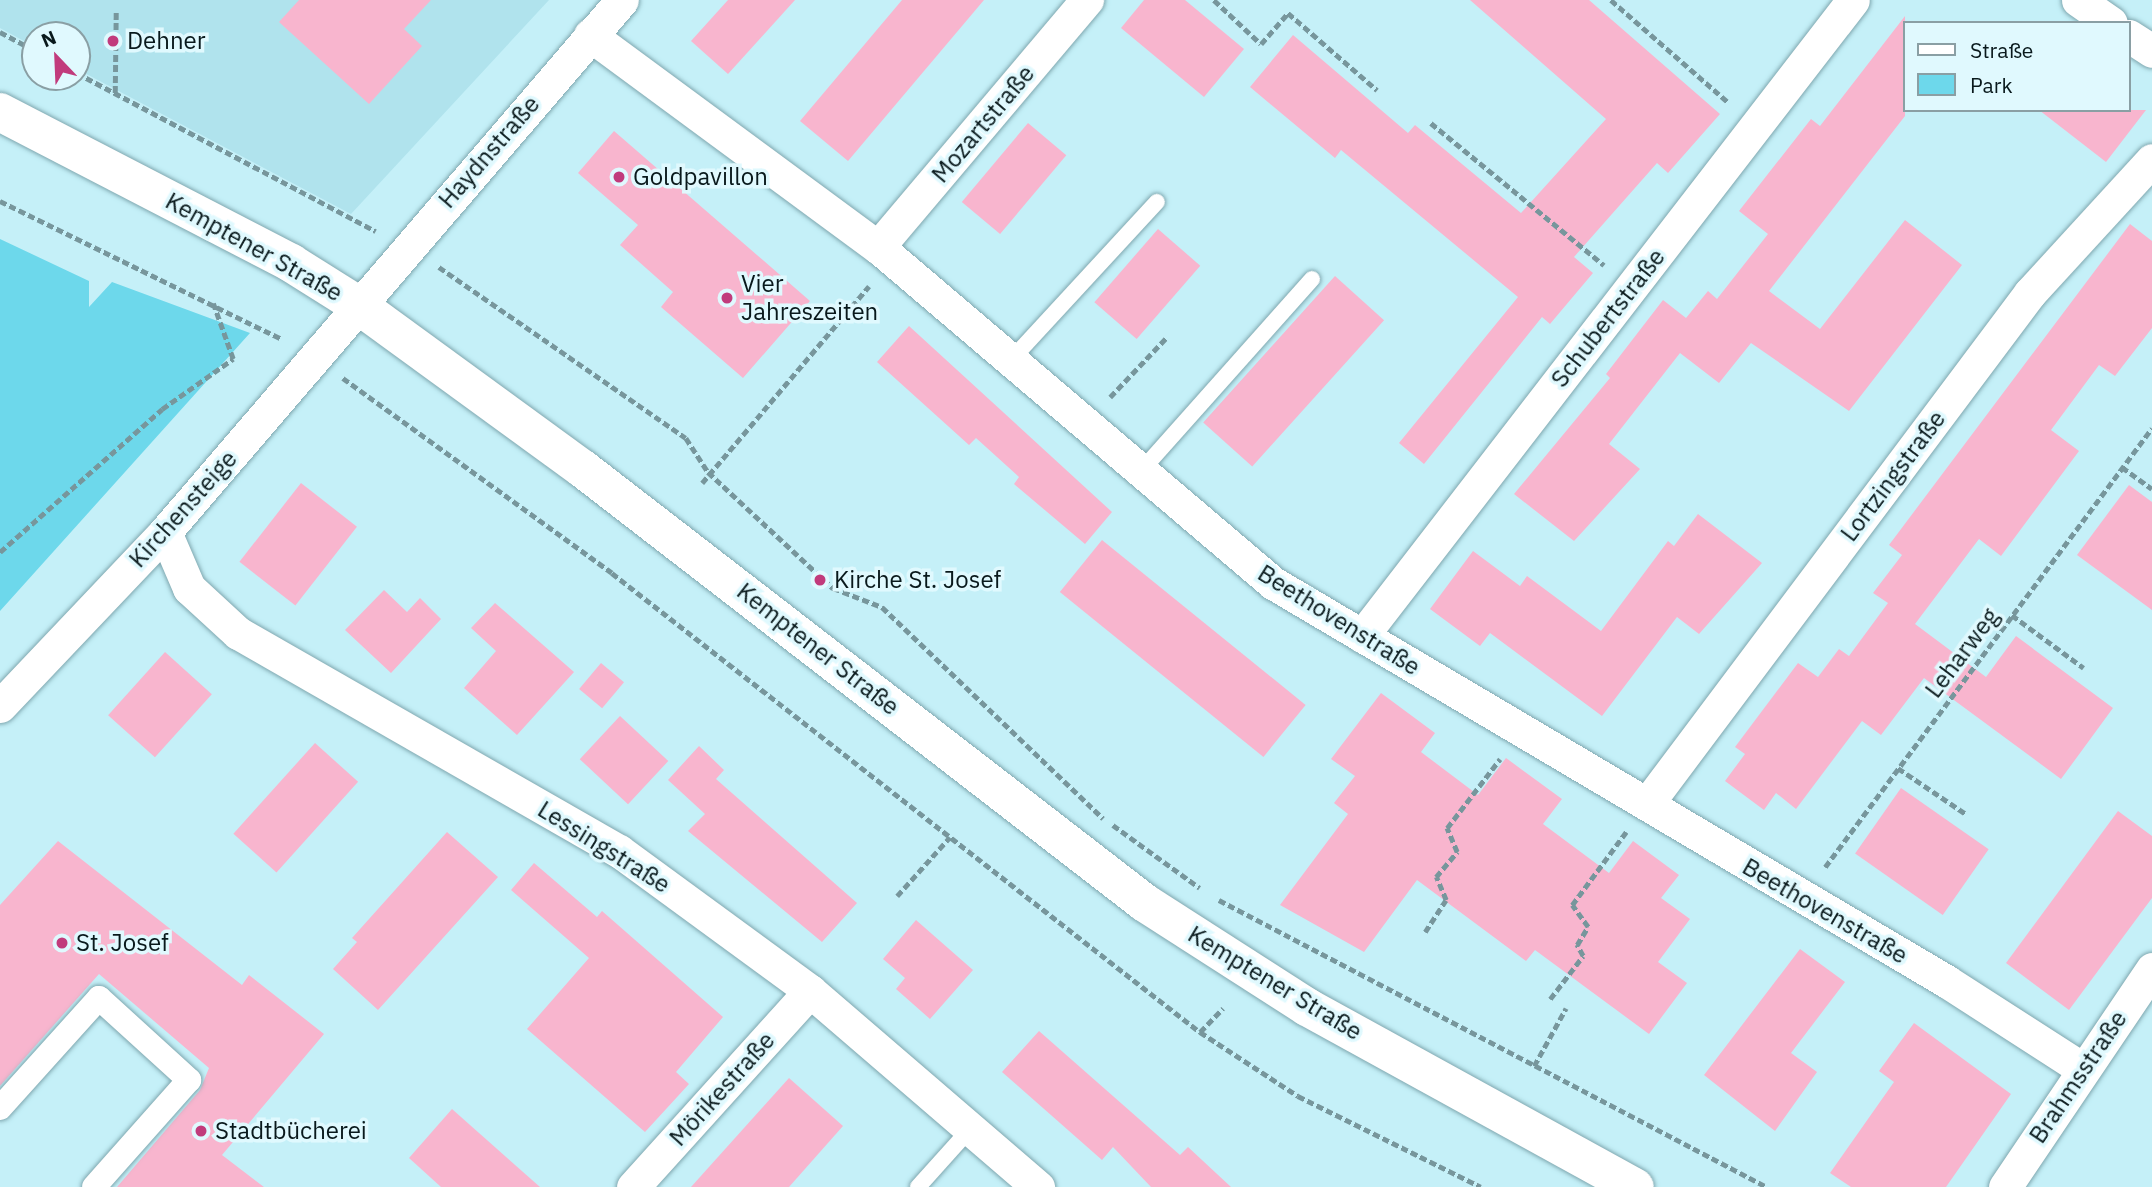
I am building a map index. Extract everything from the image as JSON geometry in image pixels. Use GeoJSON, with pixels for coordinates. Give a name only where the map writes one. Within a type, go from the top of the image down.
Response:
{"type":"FeatureCollection","features":[{"type":"Feature","properties":{"kind":"main road","name":"Kemptener Straße"},"geometry":{"type":"LineString","coordinates":[[0,112],[291,263],[358,305],[583,469],[1145,903],[1307,1007],[1636,1187]]}},
{"type":"Feature","properties":{"kind":"street","name":"Haydnstraße"},"geometry":{"type":"LineString","coordinates":[[358,305],[622,0]]}},
{"type":"Feature","properties":{"kind":"street","name":"Mozartstraße"},"geometry":{"type":"LineString","coordinates":[[885,253],[1087,0]]}},
{"type":"Feature","properties":{"kind":"street","name":"Schubertstraße"},"geometry":{"type":"LineString","coordinates":[[1362,636],[1853,0]]}},
{"type":"Feature","properties":{"kind":"street"},"geometry":{"type":"LineString","coordinates":[[2078,0],[2108,21]]}},
{"type":"Feature","properties":{"kind":"street","name":"Beethovenstraße"},"geometry":{"type":"LineString","coordinates":[[590,36],[885,253],[1273,583],[1647,804],[2081,1068]]}},
{"type":"Feature","properties":{"kind":"street"},"geometry":{"type":"LineString","coordinates":[[2131,37],[2152,51]]}},
{"type":"Feature","properties":{"kind":"street","name":"Lortzingstraße"},"geometry":{"type":"LineString","coordinates":[[1647,804],[2030,293],[2152,160]]}},
{"type":"Feature","properties":{"kind":"street","name":"Kirchensteige"},"geometry":{"type":"LineString","coordinates":[[0,706],[165,532],[316,358],[358,305]]}},
{"type":"Feature","properties":{"kind":"street","name":"Lessingstraße"},"geometry":{"type":"LineString","coordinates":[[165,532],[189,588],[238,634],[619,851],[810,991],[1038,1187]]}},
{"type":"Feature","properties":{"kind":"street","name":"Brahmsstraße"},"geometry":{"type":"LineString","coordinates":[[2005,1187],[2081,1068],[2152,969]]}},
{"type":"Feature","properties":{"kind":"street","name":"Mörikestraße"},"geometry":{"type":"LineString","coordinates":[[633,1187],[810,991]]}},
{"type":"Feature","properties":{"kind":"street"},"geometry":{"type":"LineString","coordinates":[[0,1108],[99,998],[189,1080],[94,1187]]}},
{"type":"Feature","properties":{"kind":"lane"},"geometry":{"type":"LineString","coordinates":[[1011,359],[1157,202]]}},
{"type":"Feature","properties":{"kind":"lane"},"geometry":{"type":"LineString","coordinates":[[1141,471],[1312,279]]}},
{"type":"Feature","properties":{"kind":"lane"},"geometry":{"type":"LineString","coordinates":[[918,1187],[970,1129]]}},
{"type":"Feature","properties":{"kind":"path"},"geometry":{"type":"LineString","coordinates":[[1214,0],[1261,44],[1289,13],[1377,90]]}},
{"type":"Feature","properties":{"kind":"path"},"geometry":{"type":"LineString","coordinates":[[1611,0],[1756,126]]}},
{"type":"Feature","properties":{"kind":"path"},"geometry":{"type":"LineString","coordinates":[[115,93],[116,11]]}},
{"type":"Feature","properties":{"kind":"path"},"geometry":{"type":"LineString","coordinates":[[0,32],[21,43]]}},
{"type":"Feature","properties":{"kind":"path"},"geometry":{"type":"LineString","coordinates":[[91,80],[406,247],[686,438],[708,472],[833,588],[882,607],[1103,817],[1212,897],[1767,1187]]}},
{"type":"Feature","properties":{"kind":"path"},"geometry":{"type":"LineString","coordinates":[[1431,123],[1631,288]]}},
{"type":"Feature","properties":{"kind":"path"},"geometry":{"type":"LineString","coordinates":[[0,201],[214,303],[316,358],[612,573],[1200,1032],[1298,1096],[1481,1187]]}},
{"type":"Feature","properties":{"kind":"path"},"geometry":{"type":"LineString","coordinates":[[702,483],[708,472],[885,253]]}},
{"type":"Feature","properties":{"kind":"path"},"geometry":{"type":"LineString","coordinates":[[0,552],[162,409],[233,359],[214,303]]}},
{"type":"Feature","properties":{"kind":"path"},"geometry":{"type":"LineString","coordinates":[[1086,424],[1167,337]]}},
{"type":"Feature","properties":{"kind":"path","name":"Leharweg"},"geometry":{"type":"LineString","coordinates":[[1801,899],[2152,428]]}},
{"type":"Feature","properties":{"kind":"path"},"geometry":{"type":"LineString","coordinates":[[2122,467],[2152,489]]}},
{"type":"Feature","properties":{"kind":"path"},"geometry":{"type":"LineString","coordinates":[[2012,615],[2084,668]]}},
{"type":"Feature","properties":{"kind":"path"},"geometry":{"type":"LineString","coordinates":[[1425,932],[1446,901],[1436,877],[1457,852],[1447,828],[1522,731]]}},
{"type":"Feature","properties":{"kind":"path"},"geometry":{"type":"LineString","coordinates":[[1898,768],[1966,814]]}},
{"type":"Feature","properties":{"kind":"path"},"geometry":{"type":"LineString","coordinates":[[1550,999],[1583,956],[1577,945],[1588,927],[1572,905],[1647,804]]}},
{"type":"Feature","properties":{"kind":"path"},"geometry":{"type":"LineString","coordinates":[[897,896],[951,837]]}},
{"type":"Feature","properties":{"kind":"path"},"geometry":{"type":"LineString","coordinates":[[1200,1032],[1223,1008]]}},
{"type":"Feature","properties":{"kind":"path"},"geometry":{"type":"LineString","coordinates":[[1534,1066],[1566,1008]]}},
{"type":"Feature","properties":{"kind":"shaded area"},"geometry":{"type":"Polygon","coordinates":[[[0,0],[549,0],[351,214],[91,76],[91,21],[21,21],[21,39],[0,28],[0,0]]]}},
{"type":"Feature","properties":{"kind":"green space"},"geometry":{"type":"Polygon","coordinates":[[[0,239],[89,281],[89,307],[112,282],[250,333],[0,611],[0,239]]]}},
{"type":"Feature","properties":{"kind":"building"},"geometry":{"type":"Polygon","coordinates":[[[299,0],[431,0],[404,29],[422,46],[369,104],[279,22],[299,0]]]}},
{"type":"Feature","properties":{"kind":"building"},"geometry":{"type":"Polygon","coordinates":[[[728,0],[795,0],[728,74],[691,41],[728,0]]]}},
{"type":"Feature","properties":{"kind":"building"},"geometry":{"type":"Polygon","coordinates":[[[902,0],[984,0],[848,161],[800,121],[902,0]]]}},
{"type":"Feature","properties":{"kind":"building"},"geometry":{"type":"Polygon","coordinates":[[[1144,0],[1185,0],[1244,49],[1204,97],[1121,28],[1144,0]]]}},
{"type":"Feature","properties":{"kind":"building"},"geometry":{"type":"Polygon","coordinates":[[[1470,0],[1589,0],[1720,114],[1668,173],[1657,163],[1574,257],[1593,273],[1550,324],[1542,317],[1424,464],[1399,443],[1518,297],[1341,150],[1335,158],[1250,87],[1293,35],[1408,133],[1415,125],[1521,213],[1606,119],[1470,0]]]}},
{"type":"Feature","properties":{"kind":"building"},"geometry":{"type":"Polygon","coordinates":[[[1905,16],[1905,116],[1769,291],[1820,329],[1905,220],[1962,265],[1849,411],[1751,343],[1719,383],[1680,353],[1609,444],[1640,469],[1574,541],[1514,494],[1610,378],[1606,374],[1663,300],[1686,318],[1708,291],[1717,299],[1768,234],[1739,211],[1811,119],[1820,126],[1905,16]]]}},
{"type":"Feature","properties":{"kind":"building"},"geometry":{"type":"Polygon","coordinates":[[[2146,110],[2106,162],[2042,112],[2146,110]]]}},
{"type":"Feature","properties":{"kind":"building"},"geometry":{"type":"Polygon","coordinates":[[[1028,123],[1066,155],[1000,234],[962,202],[1028,123]]]}},
{"type":"Feature","properties":{"kind":"building"},"geometry":{"type":"Polygon","coordinates":[[[614,131],[810,301],[743,378],[661,307],[673,292],[620,245],[638,225],[578,173],[614,131]]]}},
{"type":"Feature","properties":{"kind":"building"},"geometry":{"type":"Polygon","coordinates":[[[2130,224],[2152,241],[2152,328],[2115,376],[2099,365],[2051,430],[2079,451],[2001,556],[1979,539],[1915,624],[1986,677],[2016,636],[2113,708],[2061,779],[1924,678],[1881,735],[1862,721],[1796,809],[1776,793],[1764,810],[1725,781],[1745,754],[1735,747],[1798,663],[1818,677],[1839,649],[1849,656],[1888,603],[1873,593],[1902,555],[1889,545],[2130,224]]]}},
{"type":"Feature","properties":{"kind":"building"},"geometry":{"type":"Polygon","coordinates":[[[1158,229],[1200,266],[1137,339],[1094,302],[1158,229]]]}},
{"type":"Feature","properties":{"kind":"building"},"geometry":{"type":"Polygon","coordinates":[[[1335,276],[1384,320],[1252,467],[1203,422],[1335,276]]]}},
{"type":"Feature","properties":{"kind":"building"},"geometry":{"type":"Polygon","coordinates":[[[909,326],[1112,512],[1085,544],[1014,484],[1019,477],[976,438],[969,445],[877,362],[909,326]]]}},
{"type":"Feature","properties":{"kind":"building"},"geometry":{"type":"Polygon","coordinates":[[[301,483],[357,527],[295,606],[239,562],[301,483]]]}},
{"type":"Feature","properties":{"kind":"building"},"geometry":{"type":"Polygon","coordinates":[[[2129,485],[2152,502],[2152,610],[2077,555],[2129,485]]]}},
{"type":"Feature","properties":{"kind":"building"},"geometry":{"type":"Polygon","coordinates":[[[1698,514],[1762,563],[1699,634],[1677,617],[1602,716],[1490,633],[1480,646],[1430,609],[1473,551],[1520,586],[1527,576],[1601,631],[1668,541],[1674,546],[1698,514]]]}},
{"type":"Feature","properties":{"kind":"building"},"geometry":{"type":"Polygon","coordinates":[[[1102,540],[1306,705],[1263,757],[1060,592],[1102,540]]]}},
{"type":"Feature","properties":{"kind":"building"},"geometry":{"type":"Polygon","coordinates":[[[384,590],[407,612],[420,598],[441,619],[391,673],[345,630],[384,590]]]}},
{"type":"Feature","properties":{"kind":"building"},"geometry":{"type":"Polygon","coordinates":[[[495,603],[574,672],[517,735],[464,688],[496,651],[471,628],[495,603]]]}},
{"type":"Feature","properties":{"kind":"building"},"geometry":{"type":"Polygon","coordinates":[[[165,652],[212,694],[155,757],[108,715],[165,652]]]}},
{"type":"Feature","properties":{"kind":"building"},"geometry":{"type":"Polygon","coordinates":[[[601,663],[624,682],[602,708],[579,689],[601,663]]]}},
{"type":"Feature","properties":{"kind":"building"},"geometry":{"type":"Polygon","coordinates":[[[1381,693],[1435,733],[1421,752],[1478,795],[1506,758],[1562,799],[1543,824],[1609,873],[1633,841],[1679,875],[1661,898],[1690,919],[1658,962],[1687,983],[1649,1034],[1535,950],[1526,961],[1417,880],[1364,952],[1280,905],[1348,814],[1334,803],[1355,776],[1331,759],[1381,693]]]}},
{"type":"Feature","properties":{"kind":"building"},"geometry":{"type":"Polygon","coordinates":[[[620,716],[668,761],[628,804],[580,759],[620,716]]]}},
{"type":"Feature","properties":{"kind":"building"},"geometry":{"type":"Polygon","coordinates":[[[315,743],[358,782],[276,872],[233,834],[315,743]]]}},
{"type":"Feature","properties":{"kind":"building"},"geometry":{"type":"Polygon","coordinates":[[[699,746],[724,770],[716,779],[857,903],[822,942],[688,831],[705,814],[668,780],[699,746]]]}},
{"type":"Feature","properties":{"kind":"building"},"geometry":{"type":"Polygon","coordinates":[[[1901,788],[1989,849],[1943,915],[1855,854],[1901,788]]]}},
{"type":"Feature","properties":{"kind":"building"},"geometry":{"type":"Polygon","coordinates":[[[2118,811],[2152,836],[2152,898],[2069,1010],[2006,963],[2118,811]]]}},
{"type":"Feature","properties":{"kind":"building"},"geometry":{"type":"Polygon","coordinates":[[[447,832],[498,877],[378,1010],[333,969],[357,942],[352,938],[447,832]]]}},
{"type":"Feature","properties":{"kind":"building"},"geometry":{"type":"Polygon","coordinates":[[[58,841],[242,985],[249,975],[324,1034],[222,1155],[264,1187],[117,1187],[200,1090],[209,1068],[99,974],[0,1086],[0,905],[58,841]]]}},
{"type":"Feature","properties":{"kind":"building"},"geometry":{"type":"Polygon","coordinates":[[[534,863],[597,917],[602,911],[723,1017],[676,1072],[689,1084],[645,1132],[527,1029],[589,958],[511,890],[534,863]]]}},
{"type":"Feature","properties":{"kind":"building"},"geometry":{"type":"Polygon","coordinates":[[[916,920],[973,970],[930,1019],[896,989],[905,978],[883,959],[916,920]]]}},
{"type":"Feature","properties":{"kind":"building"},"geometry":{"type":"Polygon","coordinates":[[[1800,949],[1845,982],[1791,1053],[1817,1072],[1775,1131],[1704,1075],[1800,949]]]}},
{"type":"Feature","properties":{"kind":"building"},"geometry":{"type":"Polygon","coordinates":[[[1914,1023],[2011,1094],[1946,1187],[1851,1187],[1830,1173],[1894,1082],[1879,1071],[1914,1023]]]}},
{"type":"Feature","properties":{"kind":"building"},"geometry":{"type":"Polygon","coordinates":[[[1039,1031],[1180,1155],[1188,1147],[1231,1187],[1151,1187],[1113,1147],[1102,1160],[1002,1072],[1039,1031]]]}},
{"type":"Feature","properties":{"kind":"building"},"geometry":{"type":"Polygon","coordinates":[[[789,1078],[843,1126],[789,1187],[691,1187],[789,1078]]]}},
{"type":"Feature","properties":{"kind":"building"},"geometry":{"type":"Polygon","coordinates":[[[452,1109],[540,1187],[441,1187],[409,1158],[452,1109]]]}},
{"type":"Feature","properties":{"kind":"place","name":"Dehner"},"geometry":{"type":"Point","coordinates":[113,41]}},
{"type":"Feature","properties":{"kind":"place","name":"Goldpavillon"},"geometry":{"type":"Point","coordinates":[619,177]}},
{"type":"Feature","properties":{"kind":"place","name":"Vier Jahreszeiten"},"geometry":{"type":"Point","coordinates":[727,298]}},
{"type":"Feature","properties":{"kind":"place","name":"Kirche St. Josef"},"geometry":{"type":"Point","coordinates":[820,580]}},
{"type":"Feature","properties":{"kind":"place","name":"St. Josef"},"geometry":{"type":"Point","coordinates":[62,943]}},
{"type":"Feature","properties":{"kind":"place","name":"Stadtbücherei"},"geometry":{"type":"Point","coordinates":[201,1131]}}]}
